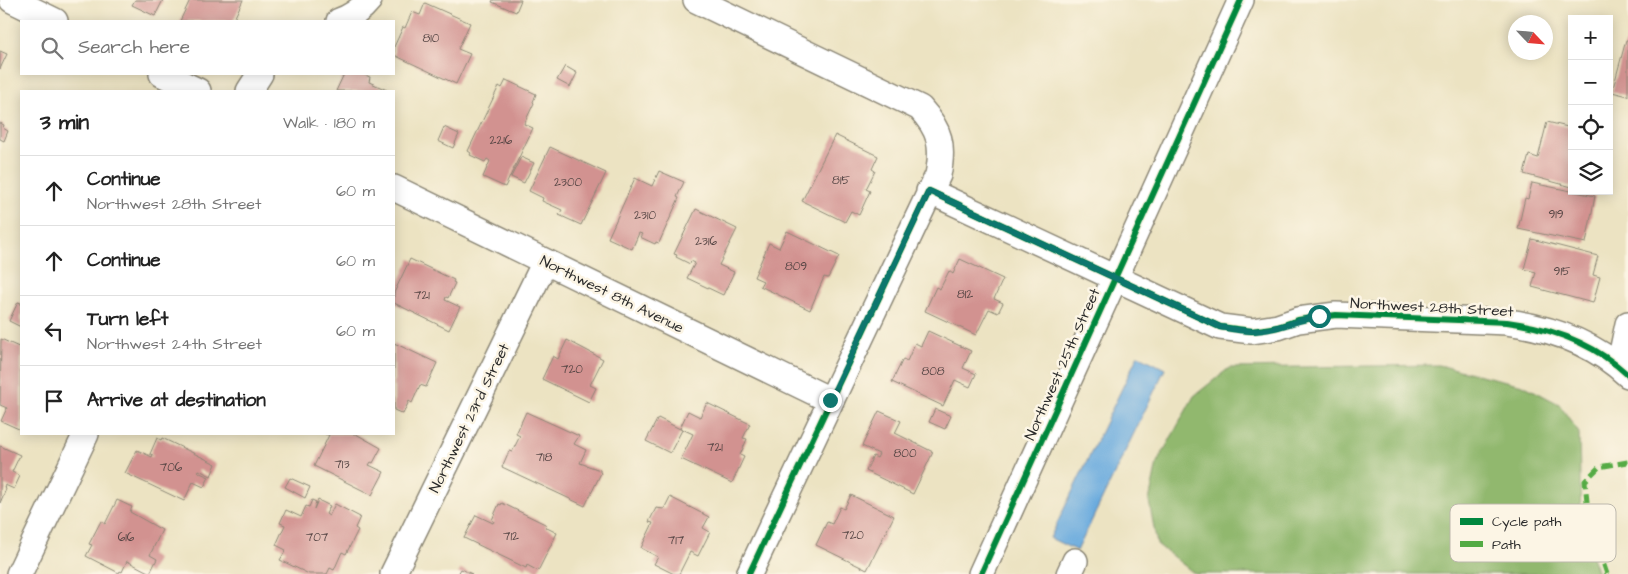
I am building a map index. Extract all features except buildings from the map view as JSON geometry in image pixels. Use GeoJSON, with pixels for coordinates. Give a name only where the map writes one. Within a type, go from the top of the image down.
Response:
{"type":"FeatureCollection","features":[{"type":"Feature","properties":{"kind":"street"},"geometry":{"type":"LineString","coordinates":[[12,0],[53,20]]}},
{"type":"Feature","properties":{"kind":"street"},"geometry":{"type":"LineString","coordinates":[[342,20],[364,7],[369,0]]}},
{"type":"Feature","properties":{"kind":"street"},"geometry":{"type":"LineString","coordinates":[[696,0],[920,108],[932,121],[940,138],[942,156],[938,174],[749,574]]}},
{"type":"Feature","properties":{"kind":"street","name":"Northwest 25th Street"},"geometry":{"type":"LineString","coordinates":[[981,574],[1242,0]]}},
{"type":"Feature","properties":{"kind":"street"},"geometry":{"type":"LineString","coordinates":[[164,75],[196,90]]}},
{"type":"Feature","properties":{"kind":"street"},"geometry":{"type":"LineString","coordinates":[[250,90],[259,75]]}},
{"type":"Feature","properties":{"kind":"street","name":"Northwest 8th Avenue"},"geometry":{"type":"LineString","coordinates":[[395,188],[830,400]]}},
{"type":"Feature","properties":{"kind":"street","name":"Northwest 28th Street"},"geometry":{"type":"LineString","coordinates":[[929,191],[1220,327],[1239,330],[1265,330],[1319,316],[1528,324],[1568,337],[1592,348],[1624,371]]}},
{"type":"Feature","properties":{"kind":"street","name":"Northwest 23rd Street"},"geometry":{"type":"LineString","coordinates":[[393,574],[545,262]]}},
{"type":"Feature","properties":{"kind":"street"},"geometry":{"type":"LineString","coordinates":[[1624,371],[1628,324]]}},
{"type":"Feature","properties":{"kind":"street"},"geometry":{"type":"LineString","coordinates":[[19,574],[86,435]]}},
{"type":"Feature","properties":{"kind":"green space"},"geometry":{"type":"Polygon","coordinates":[[[1438,365],[1523,385],[1559,404],[1579,433],[1581,504],[1450,504],[1450,562],[1594,562],[1598,574],[1195,574],[1157,544],[1149,501],[1157,463],[1194,396],[1229,368],[1438,365]]]}},
{"type":"Feature","properties":{"kind":"water"},"geometry":{"type":"Polygon","coordinates":[[[1138,355],[1165,369],[1077,551],[1050,538],[1138,355]]]}},
{"type":"Feature","properties":{"kind":"marked path"},"geometry":{"type":"LineString","coordinates":[[1587,504],[1585,481],[1599,467],[1628,462]]}},
{"type":"Feature","properties":{"kind":"marked path"},"geometry":{"type":"LineString","coordinates":[[1603,562],[1607,574]]}},
{"type":"Feature","properties":{"kind":"cycle path"},"geometry":{"type":"LineString","coordinates":[[981,574],[1241,0]]}},
{"type":"Feature","properties":{"kind":"cycle path"},"geometry":{"type":"LineString","coordinates":[[749,574],[929,191],[1220,327],[1252,331],[1278,327],[1298,320],[1336,315],[1507,322],[1540,328],[1572,339],[1602,354],[1628,375]]}},
{"type":"Feature","properties":{"kind":"route"},"geometry":{"type":"LineString","coordinates":[[830,400],[929,191],[1220,327],[1252,331],[1265,330],[1319,316]]}}]}
